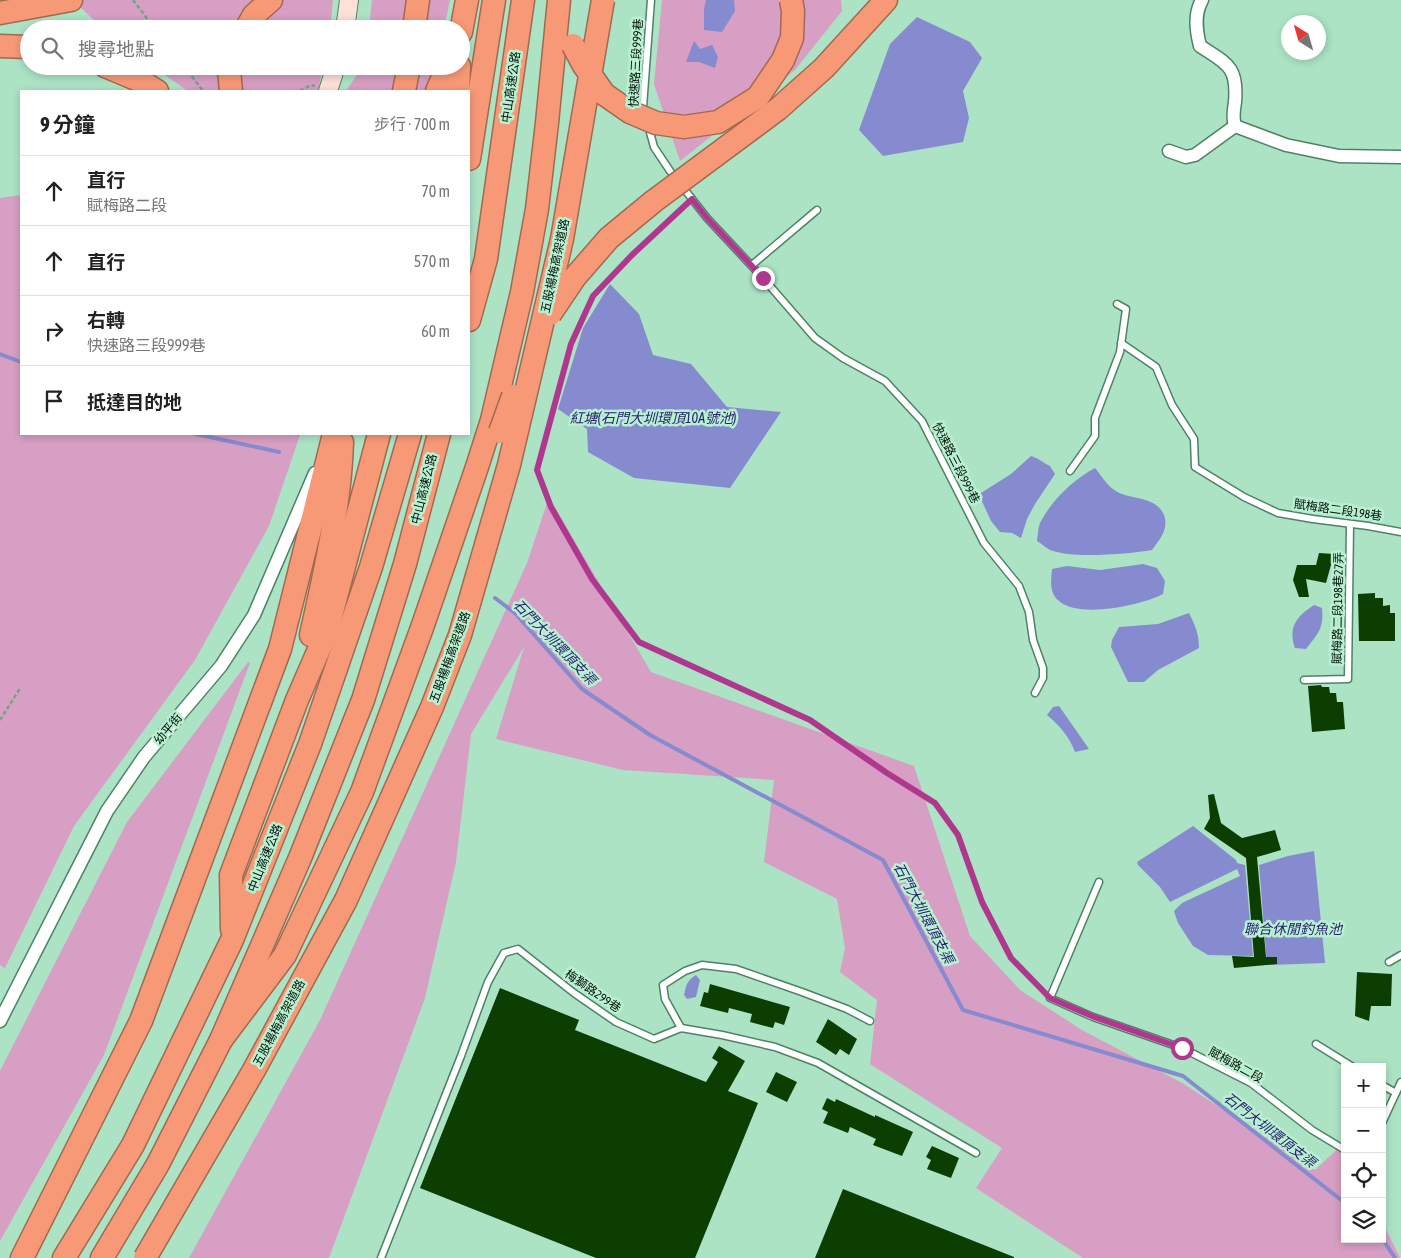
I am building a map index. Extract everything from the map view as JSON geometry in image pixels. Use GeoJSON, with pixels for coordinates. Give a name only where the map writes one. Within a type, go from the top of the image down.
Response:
{"type":"FeatureCollection","features":[{"type":"Feature","properties":{"kind":"highway"},"geometry":{"type":"LineString","coordinates":[[0,13],[71,0]]}},
{"type":"Feature","properties":{"kind":"highway"},"geometry":{"type":"LineString","coordinates":[[252,20],[270,0]]}},
{"type":"Feature","properties":{"kind":"highway"},"geometry":{"type":"LineString","coordinates":[[415,20],[418,0]]}},
{"type":"Feature","properties":{"kind":"highway"},"geometry":{"type":"LineString","coordinates":[[463,20],[466,0]]}},
{"type":"Feature","properties":{"kind":"highway"},"geometry":{"type":"LineString","coordinates":[[470,153],[494,0]]}},
{"type":"Feature","properties":{"kind":"highway","name":"中山高速公路"},"geometry":{"type":"LineString","coordinates":[[470,316],[486,260],[523,0]]}},
{"type":"Feature","properties":{"kind":"highway"},"geometry":{"type":"LineString","coordinates":[[221,1040],[285,955],[362,792],[457,529],[492,420],[522,292],[537,209],[559,0]]}},
{"type":"Feature","properties":{"kind":"highway"},"geometry":{"type":"LineString","coordinates":[[567,0],[573,45],[583,64],[604,94],[630,112],[656,123],[684,127],[718,122],[758,97],[783,60],[792,38],[793,11],[791,0]]}},
{"type":"Feature","properties":{"kind":"highway","name":"五股楊梅高架道路"},"geometry":{"type":"LineString","coordinates":[[145,1258],[254,1070],[346,900],[432,707],[460,635],[509,464],[562,239],[603,0]]}},
{"type":"Feature","properties":{"kind":"highway"},"geometry":{"type":"LineString","coordinates":[[778,109],[871,0]]}},
{"type":"Feature","properties":{"kind":"highway"},"geometry":{"type":"LineString","coordinates":[[423,625],[466,532],[500,432],[530,353],[550,314],[575,277],[609,238],[654,200],[778,109],[824,68],[886,0]]}},
{"type":"Feature","properties":{"kind":"highway"},"geometry":{"type":"LineString","coordinates":[[0,46],[20,47]]}},
{"type":"Feature","properties":{"kind":"highway"},"geometry":{"type":"LineString","coordinates":[[126,75],[155,90]]}},
{"type":"Feature","properties":{"kind":"highway"},"geometry":{"type":"LineString","coordinates":[[229,75],[230,90]]}},
{"type":"Feature","properties":{"kind":"highway"},"geometry":{"type":"LineString","coordinates":[[404,90],[407,75]]}},
{"type":"Feature","properties":{"kind":"highway"},"geometry":{"type":"LineString","coordinates":[[437,90],[444,75]]}},
{"type":"Feature","properties":{"kind":"highway"},"geometry":{"type":"LineString","coordinates":[[458,90],[459,75]]}},
{"type":"Feature","properties":{"kind":"highway"},"geometry":{"type":"LineString","coordinates":[[297,700],[329,555],[341,467],[334,435]]}},
{"type":"Feature","properties":{"kind":"highway"},"geometry":{"type":"LineString","coordinates":[[22,1258],[141,1021],[280,649],[334,435]]}},
{"type":"Feature","properties":{"kind":"highway"},"geometry":{"type":"LineString","coordinates":[[232,940],[231,875],[297,700],[327,631],[379,435]]}},
{"type":"Feature","properties":{"kind":"highway","name":"中山高速公路"},"geometry":{"type":"LineString","coordinates":[[64,1258],[134,1145],[232,940],[310,744],[371,566],[410,435]]}},
{"type":"Feature","properties":{"kind":"highway","name":"中山高速公路"},"geometry":{"type":"LineString","coordinates":[[102,1258],[158,1164],[221,1040],[300,858],[364,700],[405,564],[439,435]]}},
{"type":"Feature","properties":{"kind":"street"},"geometry":{"type":"LineString","coordinates":[[346,20],[348,0]]}},
{"type":"Feature","properties":{"kind":"street"},"geometry":{"type":"LineString","coordinates":[[1202,0],[1197,8],[1196,30],[1200,46],[1228,65],[1236,83],[1233,119],[1235,126]]}},
{"type":"Feature","properties":{"kind":"street"},"geometry":{"type":"LineString","coordinates":[[328,90],[333,75]]}},
{"type":"Feature","properties":{"kind":"street"},"geometry":{"type":"LineString","coordinates":[[1168,151],[1186,157],[1195,156],[1235,126]]}},
{"type":"Feature","properties":{"kind":"street"},"geometry":{"type":"LineString","coordinates":[[1235,126],[1286,145],[1339,156],[1401,157]]}},
{"type":"Feature","properties":{"kind":"street","name":"幼平街"},"geometry":{"type":"LineString","coordinates":[[0,1021],[107,812],[144,757],[221,666],[254,615],[334,435]]}},
{"type":"Feature","properties":{"kind":"lane","name":"快速路三段999巷"},"geometry":{"type":"LineString","coordinates":[[652,0],[643,107],[654,147],[707,218],[752,265],[816,338],[843,358],[885,381],[922,421],[984,543],[1018,586],[1029,612],[1033,640],[1043,668],[1043,678],[1036,693]]}},
{"type":"Feature","properties":{"kind":"lane"},"geometry":{"type":"LineString","coordinates":[[752,265],[817,210]]}},
{"type":"Feature","properties":{"kind":"lane"},"geometry":{"type":"LineString","coordinates":[[1070,471],[1095,436],[1095,418],[1120,352],[1126,309],[1117,304]]}},
{"type":"Feature","properties":{"kind":"lane","name":"賦梅路二段198巷"},"geometry":{"type":"LineString","coordinates":[[1121,343],[1156,367],[1172,405],[1194,439],[1195,467],[1244,497],[1278,513],[1401,532]]}},
{"type":"Feature","properties":{"kind":"lane","name":"賦梅路二段198巷27弄"},"geometry":{"type":"LineString","coordinates":[[1304,680],[1348,679],[1350,524]]}},
{"type":"Feature","properties":{"kind":"lane"},"geometry":{"type":"LineString","coordinates":[[1050,998],[1099,882]]}},
{"type":"Feature","properties":{"kind":"lane","name":"梅獅路299巷"},"geometry":{"type":"LineString","coordinates":[[381,1258],[461,1056],[488,982],[504,953],[518,948],[574,993],[616,1022],[654,1038],[681,1028]]}},
{"type":"Feature","properties":{"kind":"lane"},"geometry":{"type":"LineString","coordinates":[[1389,962],[1401,955]]}},
{"type":"Feature","properties":{"kind":"lane"},"geometry":{"type":"LineString","coordinates":[[870,1021],[848,1009],[736,969],[702,965],[685,971],[663,985],[664,999],[681,1028],[775,1047],[818,1063],[976,1153]]}},
{"type":"Feature","properties":{"kind":"lane","name":"賦梅路二段"},"geometry":{"type":"LineString","coordinates":[[1050,998],[1094,1017],[1182,1048],[1251,1083],[1312,1130],[1341,1148]]}},
{"type":"Feature","properties":{"kind":"lane"},"geometry":{"type":"LineString","coordinates":[[1316,1044],[1347,1063]]}},
{"type":"Feature","properties":{"kind":"lane"},"geometry":{"type":"LineString","coordinates":[[1386,1115],[1401,1082]]}},
{"type":"Feature","properties":{"kind":"lane"},"geometry":{"type":"LineString","coordinates":[[1386,1088],[1396,1094]]}},
{"type":"Feature","properties":{"kind":"path"},"geometry":{"type":"LineString","coordinates":[[133,0],[148,20]]}},
{"type":"Feature","properties":{"kind":"path"},"geometry":{"type":"LineString","coordinates":[[191,75],[202,90]]}},
{"type":"Feature","properties":{"kind":"path"},"geometry":{"type":"LineString","coordinates":[[692,199],[632,255],[593,296],[589,304],[571,344],[537,470],[551,507],[592,579],[639,642],[810,720],[887,773],[935,803],[958,835],[982,902],[1011,958],[1050,998]]}},
{"type":"Feature","properties":{"kind":"path"},"geometry":{"type":"LineString","coordinates":[[0,720],[21,687]]}},
{"type":"Feature","properties":{"kind":"shaded area"},"geometry":{"type":"Polygon","coordinates":[[[77,0],[333,0],[331,20],[94,20],[77,4],[77,0]]]}},
{"type":"Feature","properties":{"kind":"shaded area"},"geometry":{"type":"Polygon","coordinates":[[[372,0],[450,0],[446,20],[370,20],[372,0]]]}},
{"type":"Feature","properties":{"kind":"shaded area"},"geometry":{"type":"Polygon","coordinates":[[[662,0],[841,0],[842,11],[795,70],[680,161],[654,84],[662,0]]]}},
{"type":"Feature","properties":{"kind":"shaded area"},"geometry":{"type":"Polygon","coordinates":[[[165,75],[321,75],[318,90],[187,90],[165,75]]]}},
{"type":"Feature","properties":{"kind":"shaded area"},"geometry":{"type":"Polygon","coordinates":[[[357,75],[431,75],[425,90],[347,90],[357,75]]]}},
{"type":"Feature","properties":{"kind":"shaded area"},"geometry":{"type":"Polygon","coordinates":[[[20,195],[20,435],[300,435],[269,526],[195,660],[74,826],[5,968],[0,965],[0,198],[20,195]]]}},
{"type":"Feature","properties":{"kind":"shaded area"},"geometry":{"type":"Polygon","coordinates":[[[549,497],[651,672],[914,766],[970,936],[1020,990],[1082,1030],[1184,1084],[1315,1170],[1341,1146],[1341,1243],[1386,1243],[1386,1229],[1400,1258],[1083,1258],[976,1188],[1002,1148],[870,1064],[877,1000],[840,972],[845,948],[837,899],[764,862],[774,780],[623,770],[496,739],[524,647],[471,734],[456,862],[425,998],[329,1258],[189,1258],[320,1020],[527,563],[549,497]]]}},
{"type":"Feature","properties":{"kind":"shaded area"},"geometry":{"type":"Polygon","coordinates":[[[248,662],[250,663],[104,1055],[0,1241],[0,1071],[127,822],[248,662]]]}},
{"type":"Feature","properties":{"kind":"water"},"geometry":{"type":"Polygon","coordinates":[[[706,0],[734,0],[735,11],[722,32],[704,30],[706,0]]]}},
{"type":"Feature","properties":{"kind":"water"},"geometry":{"type":"Polygon","coordinates":[[[917,17],[970,42],[982,58],[963,91],[969,118],[963,142],[883,156],[859,130],[890,44],[917,17]]]}},
{"type":"Feature","properties":{"kind":"water"},"geometry":{"type":"Polygon","coordinates":[[[694,41],[700,49],[712,45],[718,57],[715,68],[699,62],[686,62],[694,41]]]}},
{"type":"Feature","properties":{"kind":"water","name":"紅塘(石門大圳環頂10A號池)"},"geometry":{"type":"Polygon","coordinates":[[[610,284],[639,314],[653,355],[691,364],[727,407],[781,412],[730,488],[634,478],[588,452],[587,429],[558,409],[583,328],[610,284]]]}},
{"type":"Feature","properties":{"kind":"water"},"geometry":{"type":"Polygon","coordinates":[[[1031,456],[1050,466],[1055,474],[1027,519],[1021,538],[1012,533],[1000,532],[991,521],[980,497],[981,493],[1011,474],[1031,456]]]}},
{"type":"Feature","properties":{"kind":"water"},"geometry":{"type":"Polygon","coordinates":[[[1095,468],[1108,485],[1119,493],[1148,501],[1160,508],[1164,515],[1165,529],[1152,550],[1115,554],[1072,554],[1050,550],[1037,541],[1040,523],[1058,497],[1072,484],[1095,468]]]}},
{"type":"Feature","properties":{"kind":"water"},"geometry":{"type":"Polygon","coordinates":[[[1143,564],[1157,568],[1165,581],[1163,594],[1127,606],[1095,610],[1068,606],[1059,601],[1052,591],[1052,569],[1067,566],[1100,570],[1143,564]]]}},
{"type":"Feature","properties":{"kind":"water"},"geometry":{"type":"Polygon","coordinates":[[[1314,605],[1322,608],[1321,626],[1306,649],[1295,648],[1292,634],[1295,623],[1302,614],[1314,605]]]}},
{"type":"Feature","properties":{"kind":"water"},"geometry":{"type":"Polygon","coordinates":[[[1189,613],[1196,630],[1199,648],[1158,670],[1144,682],[1128,682],[1111,647],[1112,640],[1119,627],[1158,624],[1189,613]]]}},
{"type":"Feature","properties":{"kind":"water"},"geometry":{"type":"Polygon","coordinates":[[[1059,706],[1089,749],[1075,752],[1064,732],[1047,715],[1053,707],[1059,706]]]}},
{"type":"Feature","properties":{"kind":"water"},"geometry":{"type":"Polygon","coordinates":[[[1193,826],[1236,860],[1237,863],[1245,865],[1253,956],[1208,955],[1193,946],[1178,923],[1174,911],[1182,903],[1240,876],[1237,869],[1170,902],[1160,887],[1138,865],[1137,862],[1193,826]]]}},
{"type":"Feature","properties":{"kind":"water","name":"聯合休閒釣魚池"},"geometry":{"type":"Polygon","coordinates":[[[1314,851],[1325,963],[1267,965],[1259,865],[1288,856],[1314,851]]]}},
{"type":"Feature","properties":{"kind":"water"},"geometry":{"type":"Polygon","coordinates":[[[696,975],[700,980],[696,997],[687,999],[684,995],[686,986],[696,975]]]}},
{"type":"Feature","properties":{"kind":"building"},"geometry":{"type":"Polygon","coordinates":[[[1319,553],[1334,554],[1326,583],[1306,579],[1309,597],[1299,597],[1293,580],[1297,565],[1316,565],[1319,553]]]}},
{"type":"Feature","properties":{"kind":"building"},"geometry":{"type":"Polygon","coordinates":[[[1375,593],[1375,598],[1383,598],[1383,606],[1390,605],[1390,613],[1395,613],[1395,641],[1359,641],[1358,594],[1375,593]]]}},
{"type":"Feature","properties":{"kind":"building"},"geometry":{"type":"Polygon","coordinates":[[[1321,685],[1322,687],[1329,687],[1330,693],[1336,693],[1337,702],[1343,702],[1345,729],[1312,732],[1308,686],[1321,685]]]}},
{"type":"Feature","properties":{"kind":"building"},"geometry":{"type":"Polygon","coordinates":[[[1214,794],[1221,823],[1242,838],[1275,830],[1281,850],[1257,857],[1266,957],[1277,957],[1277,964],[1234,968],[1232,956],[1254,957],[1246,858],[1204,829],[1210,818],[1208,795],[1214,794]]]}},
{"type":"Feature","properties":{"kind":"building"},"geometry":{"type":"Polygon","coordinates":[[[1357,972],[1392,974],[1391,1006],[1371,1006],[1369,1021],[1355,1016],[1357,972]]]}},
{"type":"Feature","properties":{"kind":"building"},"geometry":{"type":"Polygon","coordinates":[[[710,984],[790,1007],[784,1025],[775,1022],[773,1028],[750,1022],[752,1014],[729,1008],[728,1013],[700,1006],[704,992],[708,993],[710,984]]]}},
{"type":"Feature","properties":{"kind":"building"},"geometry":{"type":"Polygon","coordinates":[[[500,988],[579,1020],[575,1030],[706,1082],[718,1062],[712,1058],[719,1046],[745,1061],[728,1091],[758,1103],[695,1258],[596,1258],[420,1188],[500,988]]]}},
{"type":"Feature","properties":{"kind":"building"},"geometry":{"type":"Polygon","coordinates":[[[828,1019],[857,1039],[849,1055],[840,1049],[836,1055],[816,1042],[828,1019]]]}},
{"type":"Feature","properties":{"kind":"building"},"geometry":{"type":"Polygon","coordinates":[[[776,1072],[797,1082],[787,1102],[766,1092],[776,1072]]]}},
{"type":"Feature","properties":{"kind":"building"},"geometry":{"type":"Polygon","coordinates":[[[827,1098],[835,1102],[836,1099],[913,1132],[902,1156],[873,1145],[876,1139],[850,1127],[848,1133],[823,1123],[828,1112],[822,1109],[827,1098]]]}},
{"type":"Feature","properties":{"kind":"building"},"geometry":{"type":"Polygon","coordinates":[[[932,1146],[959,1158],[951,1178],[927,1169],[931,1160],[926,1157],[932,1146]]]}},
{"type":"Feature","properties":{"kind":"building"},"geometry":{"type":"Polygon","coordinates":[[[843,1189],[1014,1257],[1014,1258],[815,1258],[843,1189]]]}},
{"type":"Feature","properties":{"kind":"waterway","name":"石門大圳環頂支渠"},"geometry":{"type":"LineString","coordinates":[[0,354],[20,362]]}},
{"type":"Feature","properties":{"kind":"waterway","name":"石門大圳環頂支渠"},"geometry":{"type":"LineString","coordinates":[[201,435],[279,452]]}},
{"type":"Feature","properties":{"kind":"waterway","name":"石門大圳環頂支渠"},"geometry":{"type":"LineString","coordinates":[[495,598],[515,613],[582,689],[650,735],[883,860],[963,1010],[1183,1076],[1341,1200]]}},
{"type":"Feature","properties":{"kind":"waterway","name":"石門大圳環頂支渠"},"geometry":{"type":"LineString","coordinates":[[1385,1243],[1395,1258]]}},
{"type":"Feature","properties":{"kind":"route"},"geometry":{"type":"LineString","coordinates":[[763,278],[707,218],[692,199],[632,255],[593,296],[571,344],[537,470],[551,507],[592,579],[639,642],[810,720],[887,773],[935,803],[958,835],[982,902],[1011,958],[1050,998],[1094,1017],[1182,1048]]}}]}
